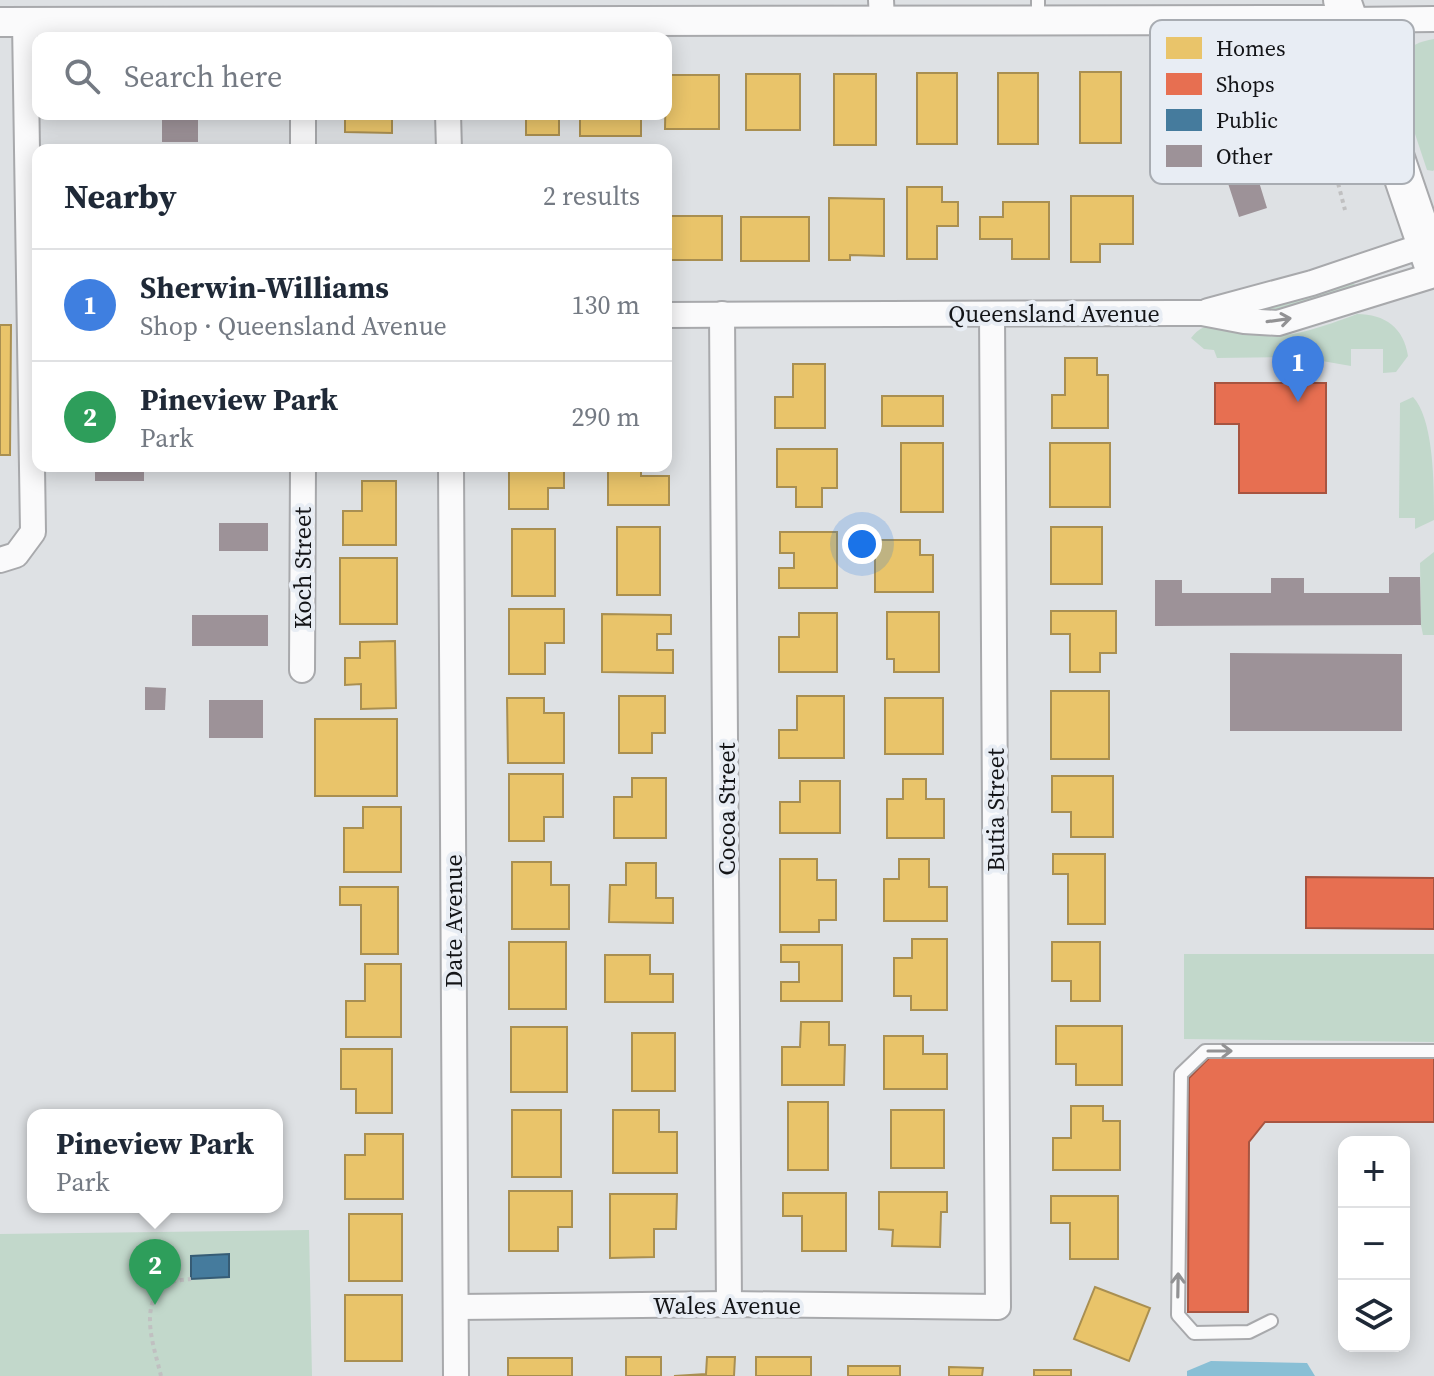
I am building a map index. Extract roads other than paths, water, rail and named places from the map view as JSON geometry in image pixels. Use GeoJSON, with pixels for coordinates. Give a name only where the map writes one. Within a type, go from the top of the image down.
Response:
{"type":"FeatureCollection","features":[{"type":"Feature","properties":{"kind":"main road"},"geometry":{"type":"LineString","coordinates":[[1404,184],[1431,263]]}},
{"type":"Feature","properties":{"kind":"street"},"geometry":{"type":"LineString","coordinates":[[0,560],[16,555],[33,532],[13,22],[447,29],[882,10],[1018,14],[1346,10],[1434,19]]}},
{"type":"Feature","properties":{"kind":"street"},"geometry":{"type":"LineString","coordinates":[[303,120],[303,144]]}},
{"type":"Feature","properties":{"kind":"street"},"geometry":{"type":"LineString","coordinates":[[448,120],[449,144]]}},
{"type":"Feature","properties":{"kind":"street","name":"Queensland Avenue"},"geometry":{"type":"LineString","coordinates":[[672,315],[1202,313],[1312,283],[1431,263]]}},
{"type":"Feature","properties":{"kind":"street","name":"Cocoa Street"},"geometry":{"type":"LineString","coordinates":[[722,314],[729,1304]]}},
{"type":"Feature","properties":{"kind":"street","name":"Butia Street"},"geometry":{"type":"LineString","coordinates":[[992,314],[998,1307]]}},
{"type":"Feature","properties":{"kind":"street","name":"Koch Street"},"geometry":{"type":"LineString","coordinates":[[302,670],[303,472]]}},
{"type":"Feature","properties":{"kind":"street","name":"Date Avenue"},"geometry":{"type":"LineString","coordinates":[[451,472],[456,1376]]}},
{"type":"Feature","properties":{"kind":"street","name":"Wales Avenue"},"geometry":{"type":"LineString","coordinates":[[456,1307],[729,1304],[998,1307]]}},
{"type":"Feature","properties":{"kind":"lane"},"geometry":{"type":"LineString","coordinates":[[1271,1321],[1249,1332],[1194,1333],[1178,1315],[1181,1074],[1205,1051],[1434,1051]]}},
{"type":"Feature","properties":{"kind":"water"},"geometry":{"type":"Polygon","coordinates":[[[1211,1361],[1307,1363],[1315,1376],[1187,1376],[1187,1371],[1211,1361]]]}},
{"type":"Feature","properties":{"kind":"place","name":"Sherwin-Williams"},"geometry":{"type":"Point","coordinates":[1298,402]}},
{"type":"Feature","properties":{"kind":"place","name":"Pineview Park"},"geometry":{"type":"Point","coordinates":[155,1305]}}]}
